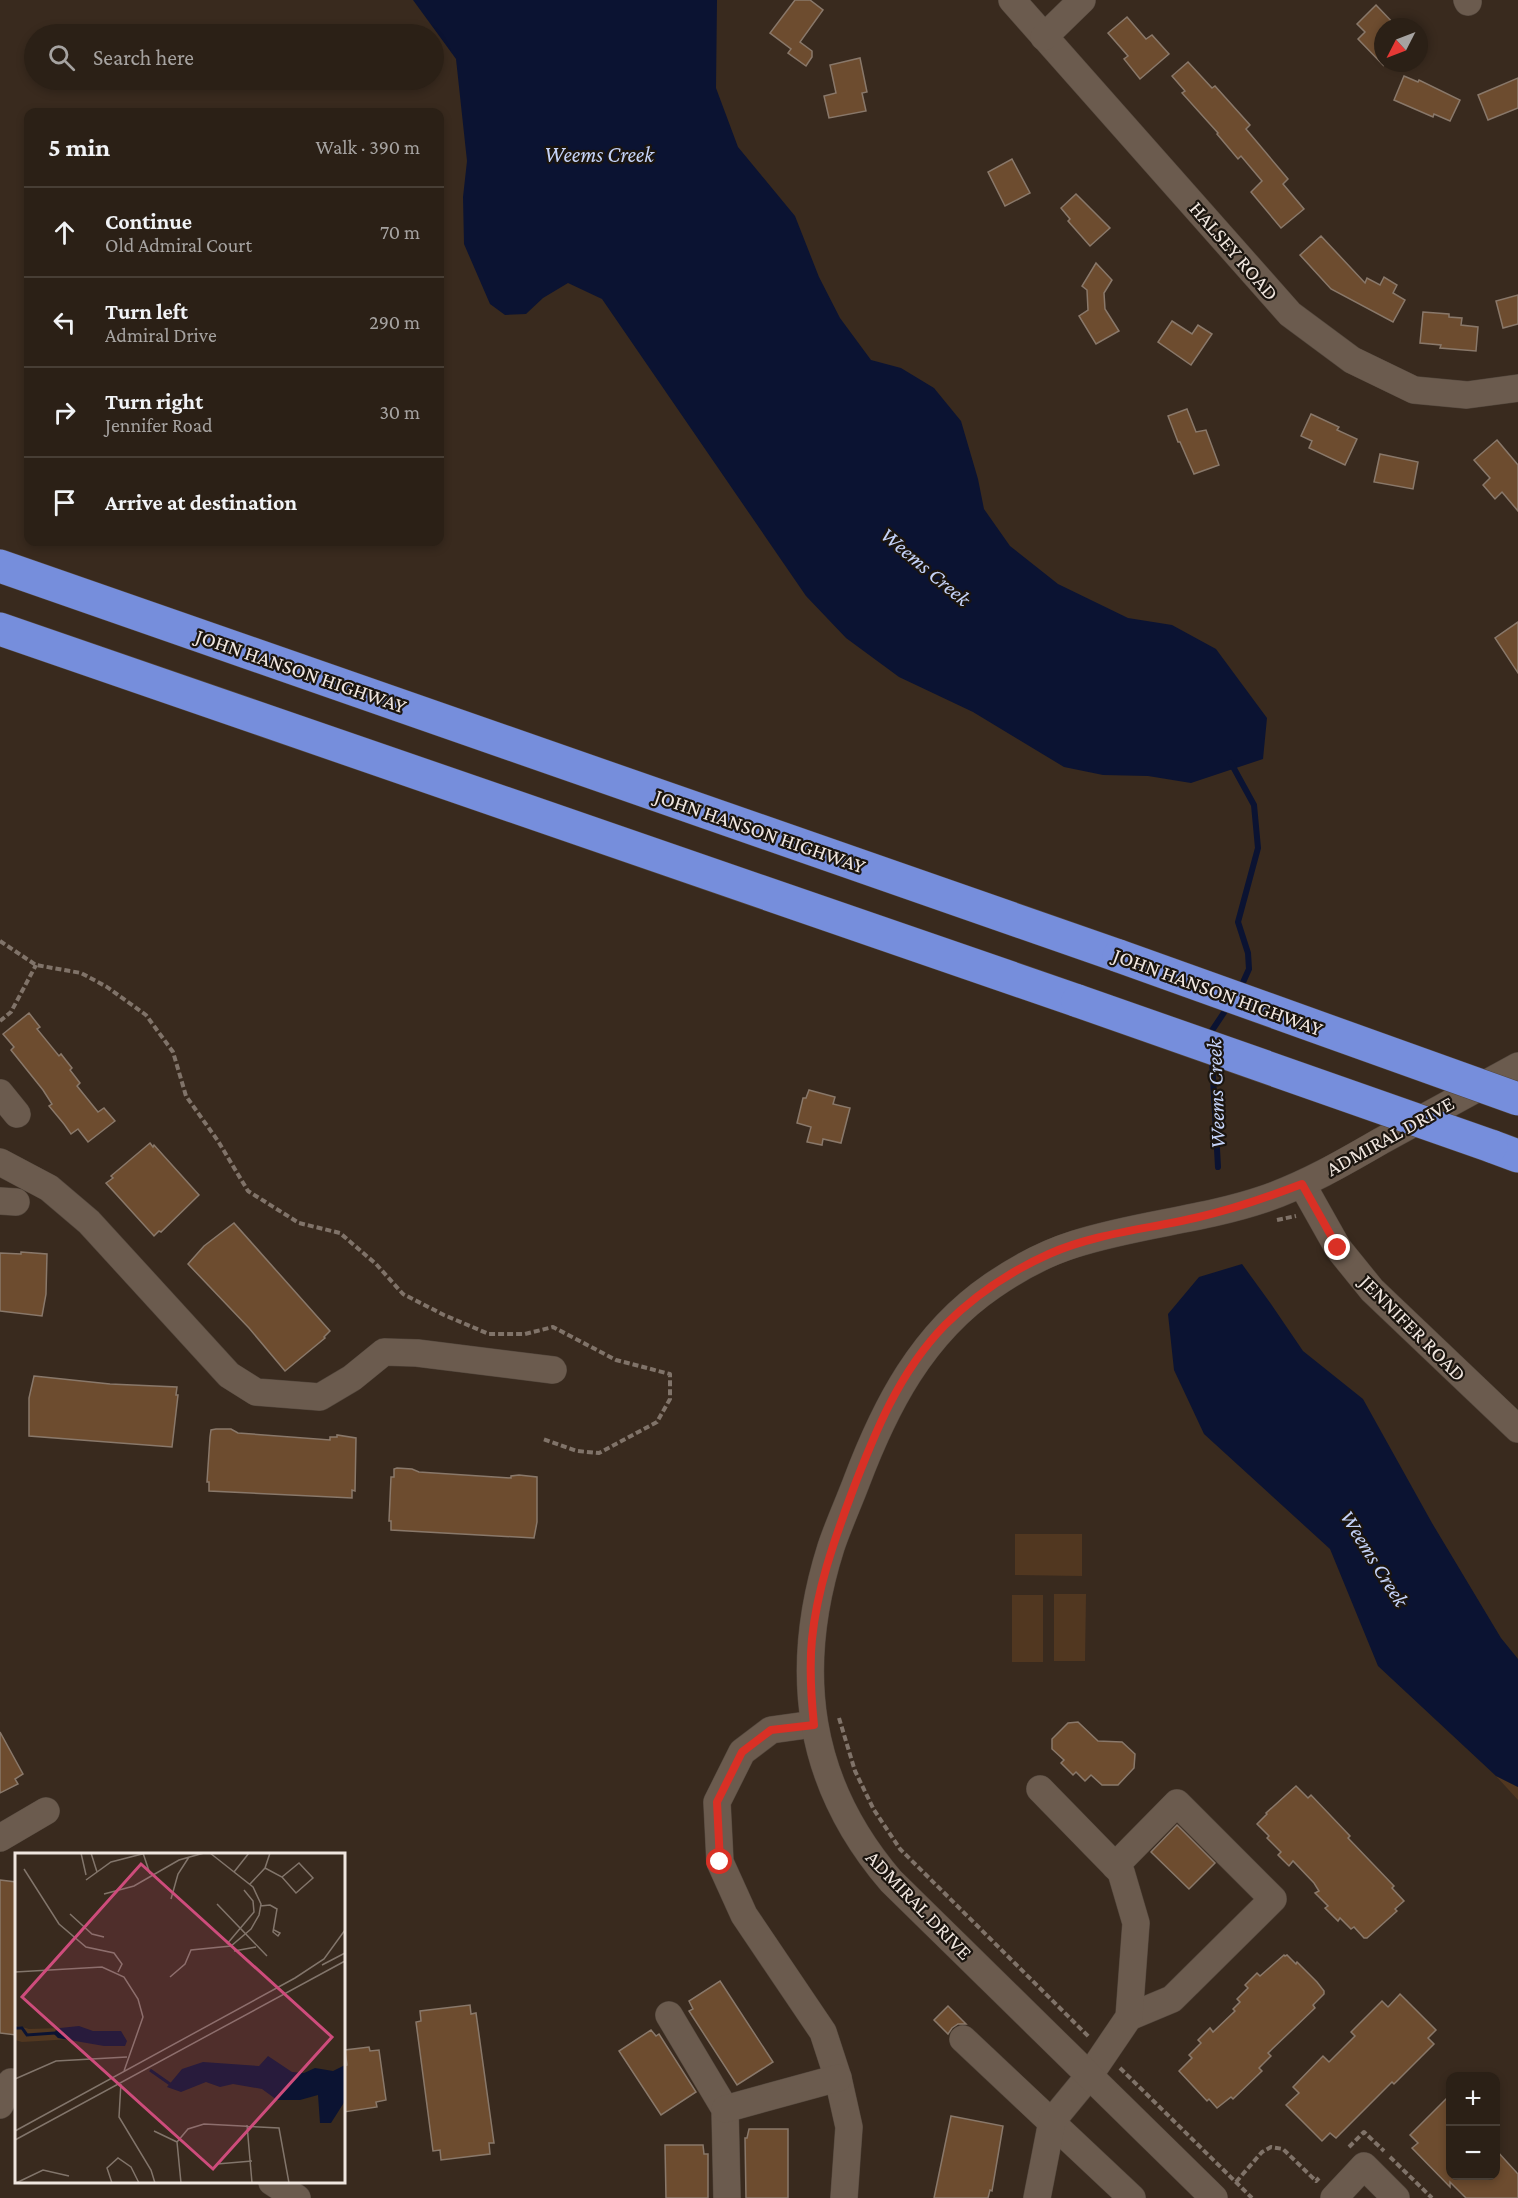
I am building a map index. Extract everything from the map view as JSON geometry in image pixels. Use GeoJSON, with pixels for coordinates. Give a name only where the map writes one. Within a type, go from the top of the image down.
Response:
{"type":"FeatureCollection","features":[{"type":"Feature","properties":{"kind":"highway","name":"JOHN HANSON HIGHWAY"},"geometry":{"type":"LineString","coordinates":[[0,566],[1119,956],[1518,1099]]}},
{"type":"Feature","properties":{"kind":"highway"},"geometry":{"type":"LineString","coordinates":[[0,629],[1078,1001],[1504,1151]]}},
{"type":"Feature","properties":{"kind":"street","name":"HALSEY ROAD"},"geometry":{"type":"LineString","coordinates":[[1012,0],[1290,315],[1352,360],[1414,390],[1467,395],[1518,388]]}},
{"type":"Feature","properties":{"kind":"street"},"geometry":{"type":"LineString","coordinates":[[1044,37],[1082,0]]}},
{"type":"Feature","properties":{"kind":"street","name":"ADMIRAL DRIVE"},"geometry":{"type":"LineString","coordinates":[[1214,2198],[891,1881],[852,1830],[831,1786],[820,1756],[811,1693],[812,1637],[831,1548],[870,1445],[911,1368],[945,1326],[992,1286],[1029,1263],[1052,1253],[1100,1238],[1234,1208],[1302,1184],[1518,1066]]}},
{"type":"Feature","properties":{"kind":"street"},"geometry":{"type":"LineString","coordinates":[[0,1093],[17,1114]]}},
{"type":"Feature","properties":{"kind":"street"},"geometry":{"type":"LineString","coordinates":[[0,1162],[49,1188],[89,1221],[229,1376],[256,1392],[320,1397],[352,1378],[384,1352],[417,1353],[553,1370]]}},
{"type":"Feature","properties":{"kind":"street","name":"JENNIFER ROAD"},"geometry":{"type":"LineString","coordinates":[[1302,1184],[1338,1248],[1372,1290],[1518,1429]]}},
{"type":"Feature","properties":{"kind":"street"},"geometry":{"type":"LineString","coordinates":[[814,1725],[771,1730],[742,1752],[717,1802],[720,1862],[744,1915],[823,2032],[849,2127],[844,2198]]}},
{"type":"Feature","properties":{"kind":"street"},"geometry":{"type":"LineString","coordinates":[[1041,1790],[1121,1872],[1136,1923],[1129,2017],[1106,2054],[1052,2121],[1041,2196]]}},
{"type":"Feature","properties":{"kind":"street"},"geometry":{"type":"LineString","coordinates":[[1115,1866],[1177,1803],[1273,1899],[1172,1999],[1129,2017]]}},
{"type":"Feature","properties":{"kind":"street"},"geometry":{"type":"LineString","coordinates":[[0,1838],[46,1811]]}},
{"type":"Feature","properties":{"kind":"street"},"geometry":{"type":"LineString","coordinates":[[669,2014],[725,2109],[727,2198]]}},
{"type":"Feature","properties":{"kind":"street"},"geometry":{"type":"LineString","coordinates":[[963,2039],[1132,2198]]}},
{"type":"Feature","properties":{"kind":"street"},"geometry":{"type":"LineString","coordinates":[[725,2109],[837,2078]]}},
{"type":"Feature","properties":{"kind":"street"},"geometry":{"type":"LineString","coordinates":[[1334,2198],[1364,2166],[1396,2198]]}},
{"type":"Feature","properties":{"kind":"street"},"geometry":{"type":"LineString","coordinates":[[275,2183],[297,2198]]}},
{"type":"Feature","properties":{"kind":"path"},"geometry":{"type":"LineString","coordinates":[[0,941],[36,965],[81,973],[107,987],[146,1015],[172,1052],[186,1096],[248,1191],[299,1223],[340,1233],[376,1264],[403,1294],[489,1334],[525,1334],[553,1327],[616,1360],[670,1374],[670,1399],[657,1422],[599,1453],[577,1451],[543,1439]]}},
{"type":"Feature","properties":{"kind":"path"},"geometry":{"type":"LineString","coordinates":[[0,1021],[11,1012],[36,965]]}},
{"type":"Feature","properties":{"kind":"path"},"geometry":{"type":"LineString","coordinates":[[1270,1221],[1299,1215]]}},
{"type":"Feature","properties":{"kind":"path"},"geometry":{"type":"LineString","coordinates":[[838,1710],[855,1771],[874,1810],[900,1849],[1252,2198]]}},
{"type":"Feature","properties":{"kind":"shaded area"},"geometry":{"type":"Polygon","coordinates":[[[1015,1534],[1082,1534],[1082,1576],[1015,1575],[1015,1534]]]}},
{"type":"Feature","properties":{"kind":"shaded area"},"geometry":{"type":"Polygon","coordinates":[[[1054,1594],[1086,1594],[1085,1661],[1054,1661],[1054,1594]]]}},
{"type":"Feature","properties":{"kind":"shaded area"},"geometry":{"type":"Polygon","coordinates":[[[1012,1595],[1043,1595],[1043,1662],[1012,1662],[1012,1595]]]}},
{"type":"Feature","properties":{"kind":"shaded area"},"geometry":{"type":"Polygon","coordinates":[[[1496,1776],[1518,1787],[1518,1800],[1496,1776]]]}},
{"type":"Feature","properties":{"kind":"water","name":"Weems Creek"},"geometry":{"type":"Polygon","coordinates":[[[413,0],[717,0],[716,88],[738,147],[795,216],[819,277],[840,318],[871,360],[901,368],[934,388],[961,421],[984,509],[1010,546],[1058,584],[1128,618],[1172,625],[1216,649],[1267,718],[1263,759],[1191,783],[1148,776],[1103,775],[1064,767],[973,712],[899,677],[846,638],[806,596],[602,299],[568,283],[543,298],[526,314],[505,315],[490,304],[464,244],[463,197],[467,161],[456,59],[444,43],[444,24],[430,24],[413,0]]]}},
{"type":"Feature","properties":{"kind":"water"},"geometry":{"type":"Polygon","coordinates":[[[1242,1264],[1303,1351],[1363,1399],[1432,1523],[1501,1638],[1518,1659],[1518,1787],[1496,1776],[1378,1666],[1330,1549],[1204,1434],[1174,1370],[1168,1314],[1199,1277],[1242,1264]]]}},
{"type":"Feature","properties":{"kind":"building"},"geometry":{"type":"Polygon","coordinates":[[[795,0],[810,0],[823,10],[800,42],[812,51],[812,57],[806,66],[788,53],[791,49],[770,33],[795,0]]]}},
{"type":"Feature","properties":{"kind":"building"},"geometry":{"type":"Polygon","coordinates":[[[1376,5],[1388,18],[1374,18],[1374,56],[1358,39],[1365,32],[1357,24],[1376,5]]]}},
{"type":"Feature","properties":{"kind":"building"},"geometry":{"type":"Polygon","coordinates":[[[1127,17],[1146,39],[1152,35],[1169,54],[1140,79],[1124,59],[1128,56],[1108,33],[1127,17]]]}},
{"type":"Feature","properties":{"kind":"building"},"geometry":{"type":"Polygon","coordinates":[[[860,58],[867,92],[862,93],[866,111],[829,118],[824,96],[836,93],[830,65],[860,58]]]}},
{"type":"Feature","properties":{"kind":"building"},"geometry":{"type":"Polygon","coordinates":[[[1188,62],[1212,88],[1215,86],[1250,125],[1246,129],[1288,179],[1283,184],[1304,209],[1281,228],[1251,192],[1262,181],[1241,156],[1238,159],[1182,93],[1185,91],[1172,76],[1188,62]]]}},
{"type":"Feature","properties":{"kind":"building"},"geometry":{"type":"Polygon","coordinates":[[[1404,76],[1418,82],[1419,80],[1460,100],[1450,121],[1434,114],[1433,117],[1394,100],[1404,76]]]}},
{"type":"Feature","properties":{"kind":"building"},"geometry":{"type":"Polygon","coordinates":[[[1518,78],[1518,108],[1488,120],[1478,95],[1518,78]]]}},
{"type":"Feature","properties":{"kind":"building"},"geometry":{"type":"Polygon","coordinates":[[[1012,159],[1030,193],[1005,206],[988,172],[1012,159]]]}},
{"type":"Feature","properties":{"kind":"building"},"geometry":{"type":"Polygon","coordinates":[[[1076,194],[1110,228],[1090,246],[1068,221],[1070,219],[1061,208],[1076,194]]]}},
{"type":"Feature","properties":{"kind":"building"},"geometry":{"type":"Polygon","coordinates":[[[1321,236],[1365,283],[1367,278],[1380,285],[1384,277],[1397,285],[1393,293],[1405,300],[1393,322],[1331,289],[1300,255],[1321,236]]]}},
{"type":"Feature","properties":{"kind":"building"},"geometry":{"type":"Polygon","coordinates":[[[1096,263],[1112,280],[1104,293],[1105,309],[1119,331],[1096,344],[1079,316],[1088,310],[1087,290],[1082,286],[1096,263]]]}},
{"type":"Feature","properties":{"kind":"building"},"geometry":{"type":"Polygon","coordinates":[[[1518,295],[1518,324],[1503,328],[1496,301],[1518,295]]]}},
{"type":"Feature","properties":{"kind":"building"},"geometry":{"type":"Polygon","coordinates":[[[1423,312],[1449,314],[1449,317],[1462,318],[1461,325],[1478,327],[1476,351],[1440,348],[1441,345],[1420,343],[1423,312]]]}},
{"type":"Feature","properties":{"kind":"building"},"geometry":{"type":"Polygon","coordinates":[[[1172,321],[1192,334],[1198,325],[1212,334],[1191,365],[1158,342],[1172,321]]]}},
{"type":"Feature","properties":{"kind":"building"},"geometry":{"type":"Polygon","coordinates":[[[1187,409],[1196,432],[1206,430],[1219,465],[1194,474],[1168,416],[1187,409]]]}},
{"type":"Feature","properties":{"kind":"building"},"geometry":{"type":"Polygon","coordinates":[[[1311,414],[1339,427],[1337,430],[1357,439],[1345,465],[1309,448],[1312,441],[1301,436],[1311,414]]]}},
{"type":"Feature","properties":{"kind":"building"},"geometry":{"type":"Polygon","coordinates":[[[1497,440],[1518,465],[1518,511],[1502,492],[1495,499],[1483,485],[1490,478],[1474,460],[1497,440]]]}},
{"type":"Feature","properties":{"kind":"building"},"geometry":{"type":"Polygon","coordinates":[[[1380,454],[1418,462],[1413,489],[1374,482],[1380,454]]]}},
{"type":"Feature","properties":{"kind":"building"},"geometry":{"type":"Polygon","coordinates":[[[1518,622],[1518,673],[1495,638],[1518,622]]]}},
{"type":"Feature","properties":{"kind":"building"},"geometry":{"type":"Polygon","coordinates":[[[29,1013],[40,1027],[37,1029],[72,1068],[70,1070],[80,1083],[77,1086],[98,1112],[104,1108],[115,1121],[88,1142],[78,1129],[71,1134],[49,1106],[52,1104],[11,1050],[14,1047],[3,1034],[29,1013]]]}},
{"type":"Feature","properties":{"kind":"building"},"geometry":{"type":"Polygon","coordinates":[[[809,1090],[835,1097],[833,1104],[850,1108],[841,1143],[823,1139],[822,1145],[807,1142],[811,1127],[797,1123],[803,1098],[806,1098],[809,1090]]]}},
{"type":"Feature","properties":{"kind":"building"},"geometry":{"type":"Polygon","coordinates":[[[150,1143],[199,1195],[154,1236],[106,1183],[113,1178],[111,1176],[150,1143]]]}},
{"type":"Feature","properties":{"kind":"building"},"geometry":{"type":"Polygon","coordinates":[[[234,1223],[330,1331],[325,1338],[285,1371],[249,1328],[188,1264],[204,1246],[234,1223]]]}},
{"type":"Feature","properties":{"kind":"building"},"geometry":{"type":"Polygon","coordinates":[[[21,1252],[47,1254],[46,1294],[42,1316],[0,1311],[0,1253],[21,1254],[21,1252]]]}},
{"type":"Feature","properties":{"kind":"building"},"geometry":{"type":"Polygon","coordinates":[[[34,1376],[110,1384],[177,1387],[172,1447],[29,1436],[29,1398],[34,1376]]]}},
{"type":"Feature","properties":{"kind":"building"},"geometry":{"type":"Polygon","coordinates":[[[231,1429],[238,1433],[330,1440],[330,1437],[337,1437],[337,1435],[356,1438],[355,1491],[352,1490],[352,1498],[209,1491],[209,1482],[207,1482],[210,1437],[211,1430],[231,1429]]]}},
{"type":"Feature","properties":{"kind":"building"},"geometry":{"type":"Polygon","coordinates":[[[394,1469],[419,1472],[511,1478],[511,1476],[519,1475],[537,1477],[537,1522],[534,1538],[391,1530],[391,1521],[389,1521],[391,1477],[394,1477],[394,1469]]]}},
{"type":"Feature","properties":{"kind":"building"},"geometry":{"type":"Polygon","coordinates":[[[1078,1722],[1098,1741],[1122,1742],[1135,1754],[1134,1768],[1118,1785],[1102,1785],[1091,1775],[1085,1781],[1076,1772],[1073,1775],[1061,1763],[1064,1760],[1052,1749],[1052,1739],[1068,1723],[1078,1722]]]}},
{"type":"Feature","properties":{"kind":"building"},"geometry":{"type":"Polygon","coordinates":[[[0,1732],[23,1774],[15,1779],[18,1784],[0,1793],[0,1732]]]}},
{"type":"Feature","properties":{"kind":"building"},"geometry":{"type":"Polygon","coordinates":[[[1296,1786],[1308,1798],[1311,1795],[1350,1836],[1348,1838],[1394,1886],[1392,1888],[1404,1901],[1395,1909],[1397,1911],[1367,1938],[1364,1938],[1354,1927],[1351,1929],[1340,1918],[1338,1921],[1325,1908],[1328,1906],[1315,1893],[1319,1891],[1314,1883],[1293,1861],[1289,1866],[1278,1855],[1281,1852],[1257,1824],[1296,1786]]]}},
{"type":"Feature","properties":{"kind":"building"},"geometry":{"type":"Polygon","coordinates":[[[1177,1825],[1215,1863],[1189,1889],[1151,1852],[1177,1825]]]}},
{"type":"Feature","properties":{"kind":"building"},"geometry":{"type":"Polygon","coordinates":[[[0,1880],[15,1882],[15,2035],[0,2033],[0,1880]]]}},
{"type":"Feature","properties":{"kind":"building"},"geometry":{"type":"Polygon","coordinates":[[[1284,1955],[1296,1964],[1297,1962],[1317,1982],[1324,1994],[1313,2005],[1315,2008],[1268,2053],[1271,2056],[1259,2068],[1262,2071],[1233,2099],[1231,2097],[1217,2108],[1209,2099],[1207,2101],[1179,2071],[1192,2058],[1189,2055],[1201,2043],[1198,2040],[1210,2028],[1213,2032],[1235,2011],[1233,2009],[1240,2002],[1237,1999],[1248,1988],[1245,1985],[1257,1973],[1260,1976],[1284,1955]]]}},
{"type":"Feature","properties":{"kind":"building"},"geometry":{"type":"Polygon","coordinates":[[[720,1981],[773,2062],[737,2085],[689,2011],[693,2009],[689,2001],[720,1981]]]}},
{"type":"Feature","properties":{"kind":"building"},"geometry":{"type":"Polygon","coordinates":[[[1400,1994],[1436,2030],[1428,2038],[1434,2044],[1336,2138],[1330,2133],[1322,2141],[1286,2105],[1299,2093],[1293,2087],[1323,2056],[1329,2062],[1355,2036],[1351,2032],[1382,2001],[1388,2007],[1400,1994]]]}},
{"type":"Feature","properties":{"kind":"building"},"geometry":{"type":"Polygon","coordinates":[[[470,2005],[471,2014],[476,2013],[494,2143],[489,2143],[490,2154],[441,2160],[440,2150],[433,2151],[416,2022],[421,2021],[420,2011],[470,2005]]]}},
{"type":"Feature","properties":{"kind":"building"},"geometry":{"type":"Polygon","coordinates":[[[948,2006],[966,2024],[958,2024],[948,2034],[934,2020],[948,2006]]]}},
{"type":"Feature","properties":{"kind":"building"},"geometry":{"type":"Polygon","coordinates":[[[651,2030],[656,2036],[659,2034],[696,2092],[661,2115],[619,2051],[651,2030]]]}},
{"type":"Feature","properties":{"kind":"building"},"geometry":{"type":"Polygon","coordinates":[[[369,2047],[370,2051],[379,2050],[386,2100],[376,2102],[377,2107],[345,2112],[345,2066],[347,2065],[345,2050],[369,2047]]]}},
{"type":"Feature","properties":{"kind":"building"},"geometry":{"type":"Polygon","coordinates":[[[1446,2099],[1446,2180],[1500,2180],[1500,2154],[1518,2174],[1518,2198],[1466,2198],[1450,2182],[1450,2187],[1412,2148],[1418,2143],[1410,2135],[1446,2099]]]}},
{"type":"Feature","properties":{"kind":"building"},"geometry":{"type":"Polygon","coordinates":[[[951,2116],[1003,2126],[992,2191],[990,2190],[988,2198],[934,2198],[951,2116]]]}},
{"type":"Feature","properties":{"kind":"building"},"geometry":{"type":"Polygon","coordinates":[[[749,2129],[788,2129],[788,2198],[746,2198],[745,2138],[747,2138],[749,2129]]]}},
{"type":"Feature","properties":{"kind":"building"},"geometry":{"type":"Polygon","coordinates":[[[665,2145],[703,2145],[704,2154],[708,2154],[708,2198],[666,2198],[665,2145]]]}},
{"type":"Feature","properties":{"kind":"waterway","name":"Weems Creek"},"geometry":{"type":"LineString","coordinates":[[1231,763],[1254,805],[1258,848],[1238,922],[1248,953],[1249,969],[1240,989]]}},
{"type":"Feature","properties":{"kind":"waterway","name":"Weems Creek"},"geometry":{"type":"LineString","coordinates":[[1211,1038],[1211,1032],[1229,1005]]}},
{"type":"Feature","properties":{"kind":"waterway","name":"Weems Creek"},"geometry":{"type":"LineString","coordinates":[[1212,1060],[1218,1167]]}},
{"type":"Feature","properties":{"kind":"route"},"geometry":{"type":"LineString","coordinates":[[720,1862],[717,1802],[742,1752],[771,1730],[814,1725],[810,1665],[812,1637],[831,1548],[870,1445],[897,1390],[911,1368],[945,1326],[992,1286],[1029,1263],[1052,1253],[1100,1238],[1199,1218],[1302,1184],[1338,1248]]}}]}
